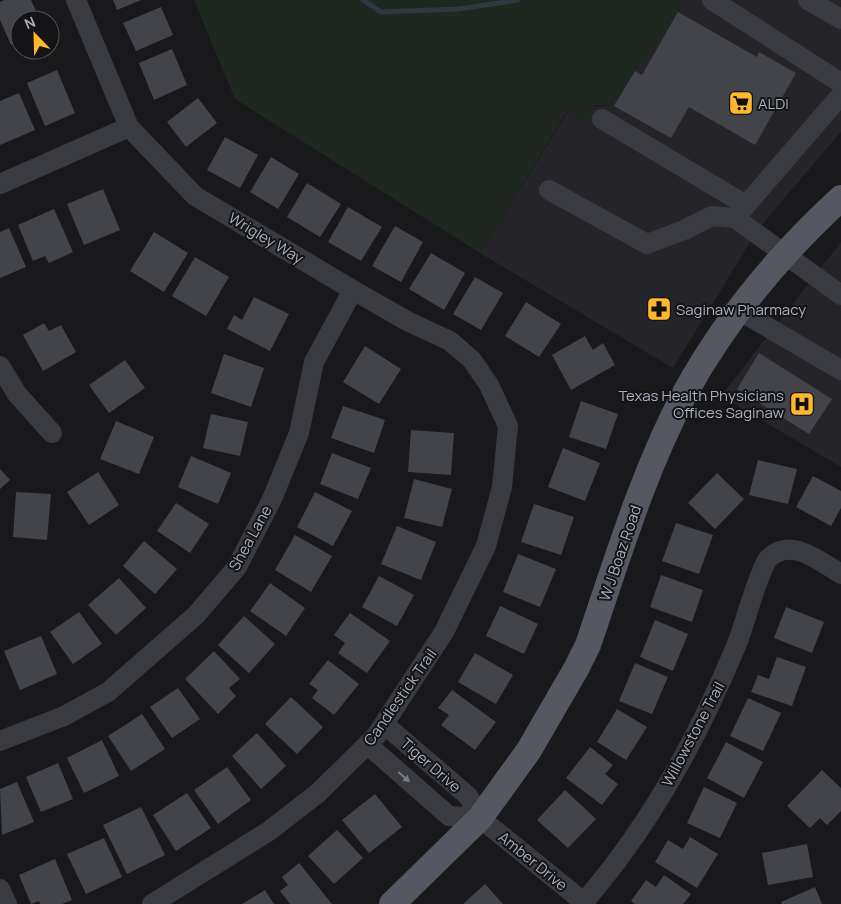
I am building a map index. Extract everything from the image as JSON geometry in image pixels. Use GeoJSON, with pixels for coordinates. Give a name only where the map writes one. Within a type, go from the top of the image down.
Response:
{"type":"FeatureCollection","features":[{"type":"Feature","properties":{"kind":"main road","name":"W J Boaz Road"},"geometry":{"type":"LineString","coordinates":[[392,904],[480,818],[529,750],[576,669],[588,644],[641,491],[686,392],[740,311],[783,254],[841,198]]}},
{"type":"Feature","properties":{"kind":"street","name":"Wrigley Way"},"geometry":{"type":"LineString","coordinates":[[76,0],[130,127],[195,196],[353,290],[450,341],[472,360],[489,385],[508,426]]}},
{"type":"Feature","properties":{"kind":"street"},"geometry":{"type":"LineString","coordinates":[[712,0],[841,83]]}},
{"type":"Feature","properties":{"kind":"street"},"geometry":{"type":"LineString","coordinates":[[808,0],[841,19]]}},
{"type":"Feature","properties":{"kind":"street"},"geometry":{"type":"LineString","coordinates":[[550,190],[647,244],[684,230],[712,216],[741,212],[841,95]]}},
{"type":"Feature","properties":{"kind":"street"},"geometry":{"type":"LineString","coordinates":[[602,119],[741,212],[783,254],[841,295]]}},
{"type":"Feature","properties":{"kind":"street"},"geometry":{"type":"LineString","coordinates":[[0,184],[130,127]]}},
{"type":"Feature","properties":{"kind":"street","name":"Shea Lane"},"geometry":{"type":"LineString","coordinates":[[0,741],[64,716],[108,692],[196,615],[237,568],[272,499],[299,433],[314,362],[353,290]]}},
{"type":"Feature","properties":{"kind":"street"},"geometry":{"type":"LineString","coordinates":[[740,311],[841,370]]}},
{"type":"Feature","properties":{"kind":"street"},"geometry":{"type":"LineString","coordinates":[[0,366],[17,394],[52,433]]}},
{"type":"Feature","properties":{"kind":"street","name":"Candlestick Trail"},"geometry":{"type":"LineString","coordinates":[[152,904],[269,831],[318,793],[368,746],[444,632],[486,546],[502,487],[508,426]]}},
{"type":"Feature","properties":{"kind":"street","name":"Willowstone Trail"},"geometry":{"type":"LineString","coordinates":[[584,903],[641,826],[697,731],[736,645],[763,567],[772,554],[778,551],[797,550],[841,574]]}},
{"type":"Feature","properties":{"kind":"street","name":"Tiger Drive"},"geometry":{"type":"LineString","coordinates":[[384,724],[468,796],[480,818]]}},
{"type":"Feature","properties":{"kind":"street","name":"Tiger Drive"},"geometry":{"type":"LineString","coordinates":[[368,746],[449,816],[480,818]]}},
{"type":"Feature","properties":{"kind":"street","name":"Amber Drive"},"geometry":{"type":"LineString","coordinates":[[480,818],[584,903]]}},
{"type":"Feature","properties":{"kind":"street"},"geometry":{"type":"LineString","coordinates":[[0,890],[7,904]]}},
{"type":"Feature","properties":{"kind":"shaded area"},"geometry":{"type":"Polygon","coordinates":[[[194,0],[685,1],[610,105],[595,105],[587,122],[568,110],[480,253],[235,99],[194,0]]]}},
{"type":"Feature","properties":{"kind":"shaded area"},"geometry":{"type":"Polygon","coordinates":[[[683,0],[841,0],[841,132],[759,228],[673,368],[480,253],[569,110],[610,105],[683,0]]]}},
{"type":"Feature","properties":{"kind":"shaded area"},"geometry":{"type":"Polygon","coordinates":[[[841,242],[841,467],[721,396],[841,242]]]}},
{"type":"Feature","properties":{"kind":"building"},"geometry":{"type":"Polygon","coordinates":[[[4,0],[31,0],[36,10],[10,10],[10,43],[0,20],[0,2],[4,0]]]}},
{"type":"Feature","properties":{"kind":"building"},"geometry":{"type":"Polygon","coordinates":[[[113,0],[141,0],[117,10],[113,0]]]}},
{"type":"Feature","properties":{"kind":"building"},"geometry":{"type":"Polygon","coordinates":[[[161,7],[173,35],[136,51],[123,23],[161,7]]]}},
{"type":"Feature","properties":{"kind":"building"},"geometry":{"type":"Polygon","coordinates":[[[678,12],[757,57],[759,52],[796,73],[755,145],[689,107],[671,138],[614,106],[635,71],[642,75],[678,12]]]}},
{"type":"Feature","properties":{"kind":"building"},"geometry":{"type":"Polygon","coordinates":[[[172,49],[187,85],[154,100],[139,63],[172,49]]]}},
{"type":"Feature","properties":{"kind":"building"},"geometry":{"type":"Polygon","coordinates":[[[57,70],[75,113],[45,126],[27,83],[57,70]]]}},
{"type":"Feature","properties":{"kind":"building"},"geometry":{"type":"Polygon","coordinates":[[[19,93],[35,130],[0,145],[0,101],[19,93]]]}},
{"type":"Feature","properties":{"kind":"building"},"geometry":{"type":"Polygon","coordinates":[[[198,98],[217,123],[186,147],[167,122],[198,98]]]}},
{"type":"Feature","properties":{"kind":"building"},"geometry":{"type":"Polygon","coordinates":[[[225,137],[258,155],[240,188],[207,170],[225,137]]]}},
{"type":"Feature","properties":{"kind":"building"},"geometry":{"type":"Polygon","coordinates":[[[271,157],[299,174],[278,209],[250,192],[271,157]]]}},
{"type":"Feature","properties":{"kind":"building"},"geometry":{"type":"Polygon","coordinates":[[[307,183],[341,204],[320,237],[287,217],[307,183]]]}},
{"type":"Feature","properties":{"kind":"building"},"geometry":{"type":"Polygon","coordinates":[[[103,189],[120,230],[84,245],[67,204],[103,189]]]}},
{"type":"Feature","properties":{"kind":"building"},"geometry":{"type":"Polygon","coordinates":[[[348,207],[382,227],[361,261],[328,242],[348,207]]]}},
{"type":"Feature","properties":{"kind":"building"},"geometry":{"type":"Polygon","coordinates":[[[54,209],[73,252],[49,263],[45,256],[33,261],[18,225],[54,209]]]}},
{"type":"Feature","properties":{"kind":"building"},"geometry":{"type":"Polygon","coordinates":[[[395,226],[423,242],[401,282],[372,266],[395,226]]]}},
{"type":"Feature","properties":{"kind":"building"},"geometry":{"type":"Polygon","coordinates":[[[9,228],[26,267],[0,278],[0,232],[9,228]]]}},
{"type":"Feature","properties":{"kind":"building"},"geometry":{"type":"Polygon","coordinates":[[[154,232],[188,253],[164,292],[130,271],[154,232]]]}},
{"type":"Feature","properties":{"kind":"building"},"geometry":{"type":"Polygon","coordinates":[[[431,253],[465,273],[444,310],[409,289],[431,253]]]}},
{"type":"Feature","properties":{"kind":"building"},"geometry":{"type":"Polygon","coordinates":[[[195,257],[229,277],[206,316],[172,296],[195,257]]]}},
{"type":"Feature","properties":{"kind":"building"},"geometry":{"type":"Polygon","coordinates":[[[475,277],[503,293],[481,330],[453,314],[475,277]]]}},
{"type":"Feature","properties":{"kind":"building"},"geometry":{"type":"Polygon","coordinates":[[[254,297],[289,314],[270,351],[227,329],[234,315],[242,320],[254,297]]]}},
{"type":"Feature","properties":{"kind":"building"},"geometry":{"type":"Polygon","coordinates":[[[526,302],[561,324],[539,357],[505,336],[526,302]]]}},
{"type":"Feature","properties":{"kind":"building"},"geometry":{"type":"Polygon","coordinates":[[[44,323],[49,331],[61,325],[76,352],[43,371],[23,335],[44,323]]]}},
{"type":"Feature","properties":{"kind":"building"},"geometry":{"type":"Polygon","coordinates":[[[585,336],[593,350],[603,343],[615,365],[571,390],[552,355],[585,336]]]}},
{"type":"Feature","properties":{"kind":"building"},"geometry":{"type":"Polygon","coordinates":[[[365,346],[401,369],[379,404],[343,382],[365,346]]]}},
{"type":"Feature","properties":{"kind":"building"},"geometry":{"type":"Polygon","coordinates":[[[759,353],[832,399],[809,434],[737,389],[759,353]]]}},
{"type":"Feature","properties":{"kind":"building"},"geometry":{"type":"Polygon","coordinates":[[[224,354],[264,368],[251,407],[211,393],[224,354]]]}},
{"type":"Feature","properties":{"kind":"building"},"geometry":{"type":"Polygon","coordinates":[[[125,360],[145,388],[109,413],[89,385],[125,360]]]}},
{"type":"Feature","properties":{"kind":"building"},"geometry":{"type":"Polygon","coordinates":[[[581,401],[618,414],[606,449],[569,437],[581,401]]]}},
{"type":"Feature","properties":{"kind":"building"},"geometry":{"type":"Polygon","coordinates":[[[343,406],[385,420],[374,453],[331,438],[343,406]]]}},
{"type":"Feature","properties":{"kind":"building"},"geometry":{"type":"Polygon","coordinates":[[[211,414],[248,422],[240,456],[203,448],[211,414]]]}},
{"type":"Feature","properties":{"kind":"building"},"geometry":{"type":"Polygon","coordinates":[[[116,421],[154,437],[139,474],[100,459],[116,421]]]}},
{"type":"Feature","properties":{"kind":"building"},"geometry":{"type":"Polygon","coordinates":[[[411,430],[454,433],[451,475],[408,472],[411,430]]]}},
{"type":"Feature","properties":{"kind":"building"},"geometry":{"type":"Polygon","coordinates":[[[563,448],[600,463],[585,501],[548,487],[563,448]]]}},
{"type":"Feature","properties":{"kind":"building"},"geometry":{"type":"Polygon","coordinates":[[[332,453],[371,468],[358,499],[320,484],[332,453]]]}},
{"type":"Feature","properties":{"kind":"building"},"geometry":{"type":"Polygon","coordinates":[[[191,456],[231,473],[218,504],[178,487],[191,456]]]}},
{"type":"Feature","properties":{"kind":"building"},"geometry":{"type":"Polygon","coordinates":[[[758,460],[797,469],[788,504],[749,495],[758,460]]]}},
{"type":"Feature","properties":{"kind":"building"},"geometry":{"type":"Polygon","coordinates":[[[0,469],[10,480],[0,489],[0,469]]]}},
{"type":"Feature","properties":{"kind":"building"},"geometry":{"type":"Polygon","coordinates":[[[98,472],[119,505],[89,525],[67,492],[98,472]]]}},
{"type":"Feature","properties":{"kind":"building"},"geometry":{"type":"Polygon","coordinates":[[[717,473],[744,499],[715,529],[688,503],[717,473]]]}},
{"type":"Feature","properties":{"kind":"building"},"geometry":{"type":"Polygon","coordinates":[[[813,476],[841,491],[841,508],[831,526],[796,507],[813,476]]]}},
{"type":"Feature","properties":{"kind":"building"},"geometry":{"type":"Polygon","coordinates":[[[414,479],[452,489],[442,527],[404,518],[414,479]]]}},
{"type":"Feature","properties":{"kind":"building"},"geometry":{"type":"Polygon","coordinates":[[[16,492],[51,494],[47,540],[13,537],[16,492]]]}},
{"type":"Feature","properties":{"kind":"building"},"geometry":{"type":"Polygon","coordinates":[[[315,492],[352,511],[333,546],[297,527],[315,492]]]}},
{"type":"Feature","properties":{"kind":"building"},"geometry":{"type":"Polygon","coordinates":[[[176,503],[209,524],[190,553],[157,531],[176,503]]]}},
{"type":"Feature","properties":{"kind":"building"},"geometry":{"type":"Polygon","coordinates":[[[534,504],[574,517],[561,555],[521,542],[534,504]]]}},
{"type":"Feature","properties":{"kind":"building"},"geometry":{"type":"Polygon","coordinates":[[[676,523],[713,535],[699,574],[662,561],[676,523]]]}},
{"type":"Feature","properties":{"kind":"building"},"geometry":{"type":"Polygon","coordinates":[[[397,526],[436,542],[421,580],[381,564],[397,526]]]}},
{"type":"Feature","properties":{"kind":"building"},"geometry":{"type":"Polygon","coordinates":[[[295,535],[332,556],[311,592],[275,570],[295,535]]]}},
{"type":"Feature","properties":{"kind":"building"},"geometry":{"type":"Polygon","coordinates":[[[144,541],[177,569],[155,594],[123,566],[144,541]]]}},
{"type":"Feature","properties":{"kind":"building"},"geometry":{"type":"Polygon","coordinates":[[[518,554],[556,569],[540,607],[503,592],[518,554]]]}},
{"type":"Feature","properties":{"kind":"building"},"geometry":{"type":"Polygon","coordinates":[[[661,575],[703,590],[692,622],[650,607],[661,575]]]}},
{"type":"Feature","properties":{"kind":"building"},"geometry":{"type":"Polygon","coordinates":[[[379,576],[414,595],[397,626],[362,607],[379,576]]]}},
{"type":"Feature","properties":{"kind":"building"},"geometry":{"type":"Polygon","coordinates":[[[119,578],[146,608],[116,635],[88,605],[119,578]]]}},
{"type":"Feature","properties":{"kind":"building"},"geometry":{"type":"Polygon","coordinates":[[[270,583],[305,608],[286,636],[250,611],[270,583]]]}},
{"type":"Feature","properties":{"kind":"building"},"geometry":{"type":"Polygon","coordinates":[[[500,606],[538,624],[524,654],[486,636],[500,606]]]}},
{"type":"Feature","properties":{"kind":"building"},"geometry":{"type":"Polygon","coordinates":[[[786,607],[824,622],[812,653],[774,638],[786,607]]]}},
{"type":"Feature","properties":{"kind":"building"},"geometry":{"type":"Polygon","coordinates":[[[79,612],[102,644],[73,664],[50,632],[79,612]]]}},
{"type":"Feature","properties":{"kind":"building"},"geometry":{"type":"Polygon","coordinates":[[[350,613],[390,641],[367,673],[338,653],[345,643],[334,635],[350,613]]]}},
{"type":"Feature","properties":{"kind":"building"},"geometry":{"type":"Polygon","coordinates":[[[244,616],[275,644],[249,673],[218,645],[244,616]]]}},
{"type":"Feature","properties":{"kind":"building"},"geometry":{"type":"Polygon","coordinates":[[[655,620],[688,634],[673,671],[640,657],[655,620]]]}},
{"type":"Feature","properties":{"kind":"building"},"geometry":{"type":"Polygon","coordinates":[[[41,636],[57,674],[20,690],[4,651],[41,636]]]}},
{"type":"Feature","properties":{"kind":"building"},"geometry":{"type":"Polygon","coordinates":[[[214,651],[240,679],[229,688],[236,696],[218,714],[185,679],[214,651]]]}},
{"type":"Feature","properties":{"kind":"building"},"geometry":{"type":"Polygon","coordinates":[[[475,653],[513,675],[496,704],[458,682],[475,653]]]}},
{"type":"Feature","properties":{"kind":"building"},"geometry":{"type":"Polygon","coordinates":[[[777,657],[806,667],[792,706],[751,692],[758,675],[769,679],[777,657]]]}},
{"type":"Feature","properties":{"kind":"building"},"geometry":{"type":"Polygon","coordinates":[[[328,660],[359,684],[334,715],[312,698],[318,690],[309,684],[328,660]]]}},
{"type":"Feature","properties":{"kind":"building"},"geometry":{"type":"Polygon","coordinates":[[[635,663],[668,677],[652,714],[619,701],[635,663]]]}},
{"type":"Feature","properties":{"kind":"building"},"geometry":{"type":"Polygon","coordinates":[[[178,688],[200,719],[172,738],[150,707],[178,688]]]}},
{"type":"Feature","properties":{"kind":"building"},"geometry":{"type":"Polygon","coordinates":[[[452,690],[496,722],[475,750],[441,725],[449,715],[438,708],[452,690]]]}},
{"type":"Feature","properties":{"kind":"building"},"geometry":{"type":"Polygon","coordinates":[[[291,697],[323,727],[297,754],[265,724],[291,697]]]}},
{"type":"Feature","properties":{"kind":"building"},"geometry":{"type":"Polygon","coordinates":[[[748,698],[781,713],[763,751],[730,736],[748,698]]]}},
{"type":"Feature","properties":{"kind":"building"},"geometry":{"type":"Polygon","coordinates":[[[617,709],[647,727],[626,760],[597,742],[617,709]]]}},
{"type":"Feature","properties":{"kind":"building"},"geometry":{"type":"Polygon","coordinates":[[[142,714],[165,749],[131,771],[108,736],[142,714]]]}},
{"type":"Feature","properties":{"kind":"building"},"geometry":{"type":"Polygon","coordinates":[[[257,733],[286,766],[261,789],[232,756],[257,733]]]}},
{"type":"Feature","properties":{"kind":"building"},"geometry":{"type":"Polygon","coordinates":[[[102,740],[119,776],[84,793],[67,758],[102,740]]]}},
{"type":"Feature","properties":{"kind":"building"},"geometry":{"type":"Polygon","coordinates":[[[726,742],[763,762],[744,798],[707,778],[726,742]]]}},
{"type":"Feature","properties":{"kind":"building"},"geometry":{"type":"Polygon","coordinates":[[[590,747],[613,765],[605,774],[618,784],[602,805],[566,778],[590,747]]]}},
{"type":"Feature","properties":{"kind":"building"},"geometry":{"type":"Polygon","coordinates":[[[58,763],[73,799],[41,812],[26,777],[58,763]]]}},
{"type":"Feature","properties":{"kind":"building"},"geometry":{"type":"Polygon","coordinates":[[[227,767],[251,800],[218,824],[194,790],[227,767]]]}},
{"type":"Feature","properties":{"kind":"building"},"geometry":{"type":"Polygon","coordinates":[[[822,770],[841,788],[841,811],[827,825],[820,818],[810,828],[787,806],[822,770]]]}},
{"type":"Feature","properties":{"kind":"building"},"geometry":{"type":"Polygon","coordinates":[[[17,782],[34,822],[2,835],[0,789],[17,782]]]}},
{"type":"Feature","properties":{"kind":"building"},"geometry":{"type":"Polygon","coordinates":[[[704,787],[737,803],[720,838],[687,823],[704,787]]]}},
{"type":"Feature","properties":{"kind":"building"},"geometry":{"type":"Polygon","coordinates":[[[565,790],[596,819],[568,848],[537,820],[565,790]]]}},
{"type":"Feature","properties":{"kind":"building"},"geometry":{"type":"Polygon","coordinates":[[[187,793],[211,828],[176,851],[153,815],[187,793]]]}},
{"type":"Feature","properties":{"kind":"building"},"geometry":{"type":"Polygon","coordinates":[[[375,794],[402,827],[369,853],[342,820],[375,794]]]}},
{"type":"Feature","properties":{"kind":"building"},"geometry":{"type":"Polygon","coordinates":[[[141,807],[165,855],[127,874],[103,825],[141,807]]]}},
{"type":"Feature","properties":{"kind":"building"},"geometry":{"type":"Polygon","coordinates":[[[337,830],[363,858],[334,884],[308,856],[337,830]]]}},
{"type":"Feature","properties":{"kind":"building"},"geometry":{"type":"Polygon","coordinates":[[[690,837],[718,854],[697,888],[655,862],[668,840],[683,849],[690,837]]]}},
{"type":"Feature","properties":{"kind":"building"},"geometry":{"type":"Polygon","coordinates":[[[104,838],[122,877],[86,894],[67,854],[104,838]]]}},
{"type":"Feature","properties":{"kind":"building"},"geometry":{"type":"Polygon","coordinates":[[[807,844],[813,877],[768,885],[762,853],[807,844]]]}},
{"type":"Feature","properties":{"kind":"building"},"geometry":{"type":"Polygon","coordinates":[[[55,859],[72,900],[62,904],[40,904],[39,901],[31,904],[19,875],[55,859]]]}},
{"type":"Feature","properties":{"kind":"building"},"geometry":{"type":"Polygon","coordinates":[[[299,863],[332,904],[290,904],[280,891],[288,885],[282,877],[299,863]]]}},
{"type":"Feature","properties":{"kind":"building"},"geometry":{"type":"Polygon","coordinates":[[[664,875],[691,894],[683,904],[635,904],[631,901],[646,880],[656,887],[664,875]]]}},
{"type":"Feature","properties":{"kind":"building"},"geometry":{"type":"Polygon","coordinates":[[[485,884],[503,904],[463,904],[485,884]]]}},
{"type":"Feature","properties":{"kind":"building"},"geometry":{"type":"Polygon","coordinates":[[[815,887],[822,904],[782,904],[781,902],[815,887]]]}},
{"type":"Feature","properties":{"kind":"building"},"geometry":{"type":"Polygon","coordinates":[[[265,890],[274,904],[242,904],[265,890]]]}},
{"type":"Feature","properties":{"kind":"waterway"},"geometry":{"type":"LineString","coordinates":[[363,0],[381,12],[459,9],[518,0]]}},
{"type":"Feature","properties":{"kind":"place","name":"ALDI"},"geometry":{"type":"Point","coordinates":[741,103]}},
{"type":"Feature","properties":{"kind":"place","name":"Saginaw Pharmacy"},"geometry":{"type":"Point","coordinates":[659,309]}},
{"type":"Feature","properties":{"kind":"place","name":"Texas Health Physicians Offices Saginaw"},"geometry":{"type":"Point","coordinates":[802,404]}}]}
